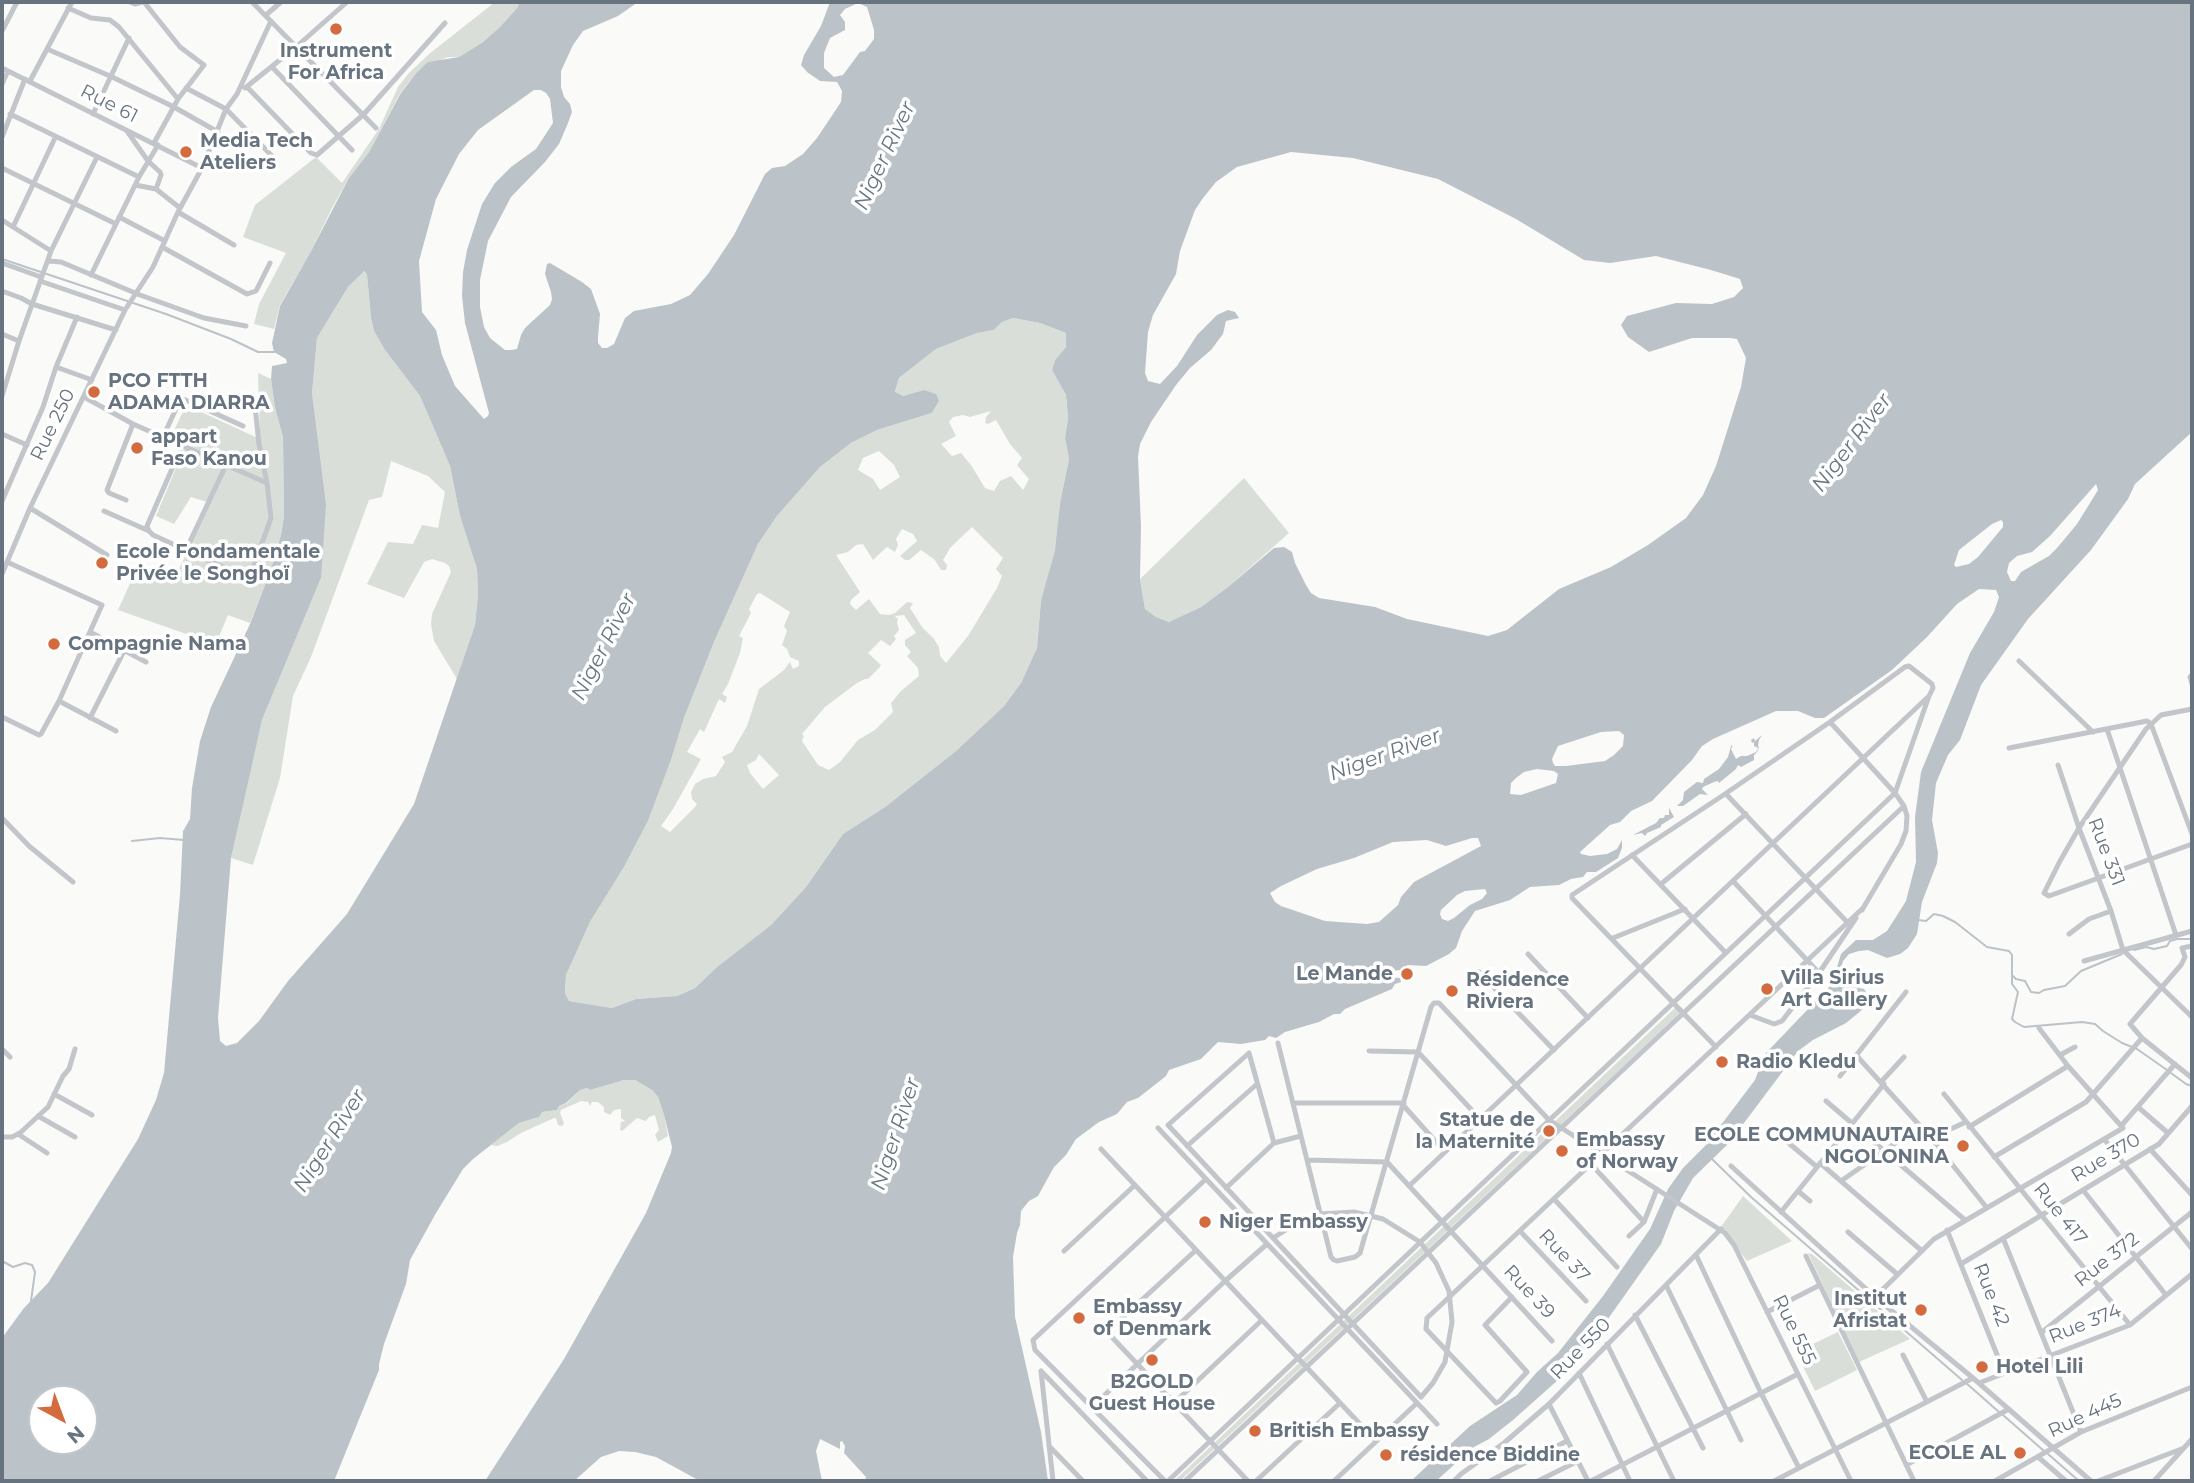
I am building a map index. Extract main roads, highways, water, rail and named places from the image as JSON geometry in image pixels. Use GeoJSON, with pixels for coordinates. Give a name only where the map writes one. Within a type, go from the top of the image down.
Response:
{"type":"FeatureCollection","features":[{"type":"Feature","properties":{"kind":"water","name":"Niger River"},"geometry":{"type":"Polygon","coordinates":[[[520,2],[638,2],[618,16],[583,31],[573,45],[561,71],[561,87],[572,112],[559,144],[511,197],[488,241],[480,280],[480,307],[484,327],[490,338],[505,350],[517,349],[525,328],[550,305],[551,292],[545,274],[547,264],[550,263],[591,289],[600,314],[598,343],[602,348],[614,344],[625,318],[634,311],[671,304],[690,295],[734,235],[765,174],[772,168],[785,166],[803,154],[841,102],[842,91],[837,82],[820,81],[801,65],[830,2],[2192,2],[2192,432],[2135,484],[2128,499],[2091,550],[2028,619],[1981,685],[1960,740],[1948,755],[1936,783],[1932,820],[1938,853],[1937,863],[1922,902],[1917,934],[1908,948],[1900,954],[1887,958],[1868,950],[1859,951],[1849,954],[1843,961],[1838,982],[1864,989],[1870,999],[1868,1005],[1846,1023],[1798,1051],[1729,1143],[1693,1178],[1674,1211],[1661,1244],[1576,1364],[1513,1420],[1474,1447],[1436,1481],[1411,1481],[1470,1426],[1517,1395],[1558,1353],[1603,1296],[1650,1229],[1668,1189],[1683,1168],[1705,1146],[1755,1080],[1765,1054],[1832,984],[1841,954],[1856,940],[1873,940],[1887,931],[1906,901],[1916,862],[1915,817],[1921,772],[1970,653],[1994,612],[1999,597],[1996,590],[1979,589],[1957,604],[1892,670],[1824,718],[1815,718],[1798,711],[1776,711],[1702,746],[1652,801],[1631,811],[1620,822],[1610,825],[1580,852],[1590,856],[1607,854],[1617,849],[1622,840],[1618,858],[1596,872],[1587,872],[1583,877],[1559,885],[1530,887],[1510,900],[1475,911],[1462,931],[1456,948],[1449,954],[1426,966],[1408,965],[1400,970],[1390,971],[1389,977],[1400,978],[1401,982],[1395,984],[1392,989],[1345,1009],[1340,1014],[1285,1032],[1276,1038],[1269,1036],[1265,1040],[1241,1044],[1218,1042],[1201,1059],[1169,1070],[1166,1076],[1138,1098],[1127,1102],[1117,1114],[1099,1122],[1076,1139],[1054,1167],[1038,1196],[1029,1201],[1021,1211],[1013,1257],[1015,1317],[1041,1432],[1048,1481],[865,1481],[866,1477],[844,1453],[845,1446],[842,1441],[840,1449],[820,1439],[816,1451],[822,1481],[700,1481],[656,1457],[619,1451],[601,1457],[574,1481],[485,1481],[564,1359],[646,1213],[671,1153],[672,1147],[658,1097],[635,1080],[624,1080],[590,1090],[580,1090],[557,1110],[542,1112],[539,1117],[519,1123],[463,1169],[410,1260],[406,1284],[384,1344],[379,1370],[334,1481],[2,1481],[2,1338],[24,1308],[48,1283],[138,1139],[156,1100],[164,1073],[183,831],[190,819],[200,741],[211,707],[250,624],[271,569],[284,516],[283,437],[271,379],[272,366],[287,363],[286,359],[274,352],[272,343],[280,306],[349,178],[369,152],[401,93],[417,72],[428,62],[459,57],[500,27],[520,2]],[[858,3],[845,9],[840,15],[845,22],[845,30],[830,38],[824,53],[824,68],[834,77],[843,75],[860,52],[865,51],[874,39],[867,7],[858,3]],[[534,90],[478,130],[459,154],[436,199],[419,261],[422,312],[436,330],[442,355],[455,386],[484,419],[489,413],[465,323],[462,296],[467,250],[482,204],[495,183],[511,167],[536,149],[553,123],[550,99],[541,90],[534,90]],[[1291,152],[1237,167],[1216,182],[1195,210],[1180,251],[1176,274],[1153,315],[1148,332],[1145,373],[1148,381],[1160,384],[1177,366],[1197,335],[1217,315],[1228,310],[1235,312],[1239,318],[1226,321],[1223,334],[1176,385],[1140,444],[1140,579],[1145,609],[1169,622],[1201,607],[1274,548],[1284,547],[1292,552],[1311,593],[1319,598],[1375,607],[1407,619],[1488,636],[1507,630],[1559,589],[1611,567],[1686,518],[1703,495],[1716,466],[1741,387],[1746,358],[1737,339],[1730,338],[1692,338],[1649,352],[1628,337],[1621,325],[1627,316],[1676,303],[1712,304],[1734,297],[1743,288],[1740,279],[1656,256],[1610,263],[1584,260],[1516,219],[1438,179],[1353,158],[1291,152]],[[364,271],[348,287],[317,338],[312,394],[326,505],[321,578],[262,720],[231,858],[218,1018],[220,1041],[226,1046],[237,1043],[259,1021],[288,981],[347,914],[414,804],[475,625],[477,569],[460,516],[450,466],[420,396],[374,331],[367,275],[364,271]],[[1013,318],[1002,322],[994,330],[977,333],[936,349],[899,378],[895,392],[903,396],[924,390],[936,394],[939,401],[932,413],[877,430],[851,443],[820,467],[777,516],[758,544],[714,642],[648,821],[590,922],[566,975],[565,993],[569,1001],[612,1008],[636,999],[677,996],[695,988],[717,967],[771,925],[806,887],[843,834],[885,807],[956,751],[1004,706],[1021,683],[1037,648],[1041,600],[1055,551],[1060,503],[1069,459],[1065,438],[1068,418],[1066,395],[1052,370],[1055,360],[1066,347],[1066,333],[1040,323],[1013,318]],[[2096,484],[2050,536],[2032,552],[2017,556],[2009,563],[2007,572],[2011,581],[2015,581],[2021,572],[2049,556],[2057,548],[2077,524],[2098,490],[2096,484]],[[2001,520],[1992,524],[1959,550],[1954,565],[1956,567],[1969,564],[1978,557],[2003,527],[2003,522],[2001,520]],[[1619,731],[1601,732],[1558,746],[1552,759],[1555,766],[1605,761],[1614,755],[1623,746],[1624,735],[1619,731]],[[1537,769],[1524,772],[1511,783],[1510,794],[1521,795],[1556,783],[1558,774],[1537,769]],[[1478,838],[1446,846],[1427,840],[1393,842],[1317,869],[1270,893],[1281,906],[1325,921],[1367,924],[1379,922],[1398,905],[1401,897],[1414,882],[1481,846],[1478,838]],[[1485,889],[1465,891],[1441,910],[1442,919],[1448,921],[1454,918],[1487,893],[1485,889]]]}},
{"type":"Feature","properties":{"kind":"water"},"geometry":{"type":"Polygon","coordinates":[[[1762,735],[1757,752],[1754,755],[1754,760],[1741,767],[1738,765],[1719,783],[1714,782],[1703,787],[1708,795],[1700,794],[1683,806],[1677,806],[1683,800],[1684,792],[1697,782],[1703,783],[1704,779],[1719,769],[1728,757],[1731,746],[1733,745],[1731,749],[1736,759],[1747,756],[1758,748],[1751,740],[1754,738],[1755,741],[1762,735]]]}},
{"type":"Feature","properties":{"kind":"water"},"geometry":{"type":"Polygon","coordinates":[[[1669,808],[1674,817],[1661,827],[1645,836],[1642,833],[1633,835],[1669,815],[1669,808]]]}},
{"type":"Feature","properties":{"kind":"waterway"},"geometry":{"type":"LineString","coordinates":[[2,259],[166,314],[258,352],[274,352]]}},
{"type":"Feature","properties":{"kind":"waterway"},"geometry":{"type":"LineString","coordinates":[[132,841],[160,838],[184,840]]}},
{"type":"Feature","properties":{"kind":"waterway"},"geometry":{"type":"LineString","coordinates":[[1918,920],[1926,921],[1934,914],[1943,916],[1987,947],[2009,951],[2012,955],[2012,975],[2025,981],[2031,992],[2039,993],[2065,986],[2081,971],[2122,954]]}},
{"type":"Feature","properties":{"kind":"waterway"},"geometry":{"type":"LineString","coordinates":[[2134,950],[2167,946],[2170,941],[2177,939],[2192,939]]}},
{"type":"Feature","properties":{"kind":"waterway"},"geometry":{"type":"LineString","coordinates":[[2012,976],[2012,984],[2018,992],[2012,1019],[2015,1022],[2024,1027],[2082,1022],[2095,1024],[2167,1070]]}},
{"type":"Feature","properties":{"kind":"waterway"},"geometry":{"type":"LineString","coordinates":[[2171,1073],[2192,1086]]}},
{"type":"Feature","properties":{"kind":"waterway"},"geometry":{"type":"LineString","coordinates":[[1712,1159],[1751,1197],[1962,1380]]}},
{"type":"Feature","properties":{"kind":"waterway"},"geometry":{"type":"LineString","coordinates":[[2,1261],[13,1267],[25,1263],[32,1265],[35,1272],[31,1301]]}},
{"type":"Feature","properties":{"kind":"waterway"},"geometry":{"type":"LineString","coordinates":[[1966,1383],[1999,1412]]}},
{"type":"Feature","properties":{"kind":"waterway"},"geometry":{"type":"LineString","coordinates":[[2003,1415],[2044,1451]]}},
{"type":"Feature","properties":{"kind":"waterway"},"geometry":{"type":"LineString","coordinates":[[2048,1454],[2079,1481]]}},
{"type":"Feature","properties":{"kind":"place","name":"Instrument For Africa"},"geometry":{"type":"Point","coordinates":[336,29]}},
{"type":"Feature","properties":{"kind":"place","name":"Media Tech Ateliers"},"geometry":{"type":"Point","coordinates":[186,152]}},
{"type":"Feature","properties":{"kind":"place","name":"PCO FTTH ADAMA DIARRA"},"geometry":{"type":"Point","coordinates":[94,392]}},
{"type":"Feature","properties":{"kind":"place","name":"appart Faso Kanou"},"geometry":{"type":"Point","coordinates":[137,448]}},
{"type":"Feature","properties":{"kind":"place","name":"Ecole Fondamentale Privée le Songhoï"},"geometry":{"type":"Point","coordinates":[102,563]}},
{"type":"Feature","properties":{"kind":"place","name":"Compagnie Nama"},"geometry":{"type":"Point","coordinates":[54,644]}},
{"type":"Feature","properties":{"kind":"place","name":"Le Mande"},"geometry":{"type":"Point","coordinates":[1407,974]}},
{"type":"Feature","properties":{"kind":"place","name":"Villa Sirius Art Gallery"},"geometry":{"type":"Point","coordinates":[1767,989]}},
{"type":"Feature","properties":{"kind":"place","name":"Résidence Riviera"},"geometry":{"type":"Point","coordinates":[1452,991]}},
{"type":"Feature","properties":{"kind":"place","name":"Radio Kledu"},"geometry":{"type":"Point","coordinates":[1722,1062]}},
{"type":"Feature","properties":{"kind":"place","name":"Statue de la Maternité"},"geometry":{"type":"Point","coordinates":[1549,1131]}},
{"type":"Feature","properties":{"kind":"place","name":"ECOLE COMMUNAUTAIRE NGOLONINA"},"geometry":{"type":"Point","coordinates":[1963,1146]}},
{"type":"Feature","properties":{"kind":"place","name":"Embassy of Norway"},"geometry":{"type":"Point","coordinates":[1562,1151]}},
{"type":"Feature","properties":{"kind":"place","name":"Niger Embassy"},"geometry":{"type":"Point","coordinates":[1205,1222]}},
{"type":"Feature","properties":{"kind":"place","name":"Institut Afristat"},"geometry":{"type":"Point","coordinates":[1921,1310]}},
{"type":"Feature","properties":{"kind":"place","name":"Embassy of Denmark"},"geometry":{"type":"Point","coordinates":[1079,1318]}},
{"type":"Feature","properties":{"kind":"place","name":"B2GOLD Guest House"},"geometry":{"type":"Point","coordinates":[1152,1360]}},
{"type":"Feature","properties":{"kind":"place","name":"Hotel Lili"},"geometry":{"type":"Point","coordinates":[1982,1367]}},
{"type":"Feature","properties":{"kind":"place","name":"British Embassy"},"geometry":{"type":"Point","coordinates":[1255,1431]}},
{"type":"Feature","properties":{"kind":"place","name":"ECOLE AL"},"geometry":{"type":"Point","coordinates":[2020,1453]}},
{"type":"Feature","properties":{"kind":"place","name":"résidence Biddine"},"geometry":{"type":"Point","coordinates":[1386,1455]}}]}
